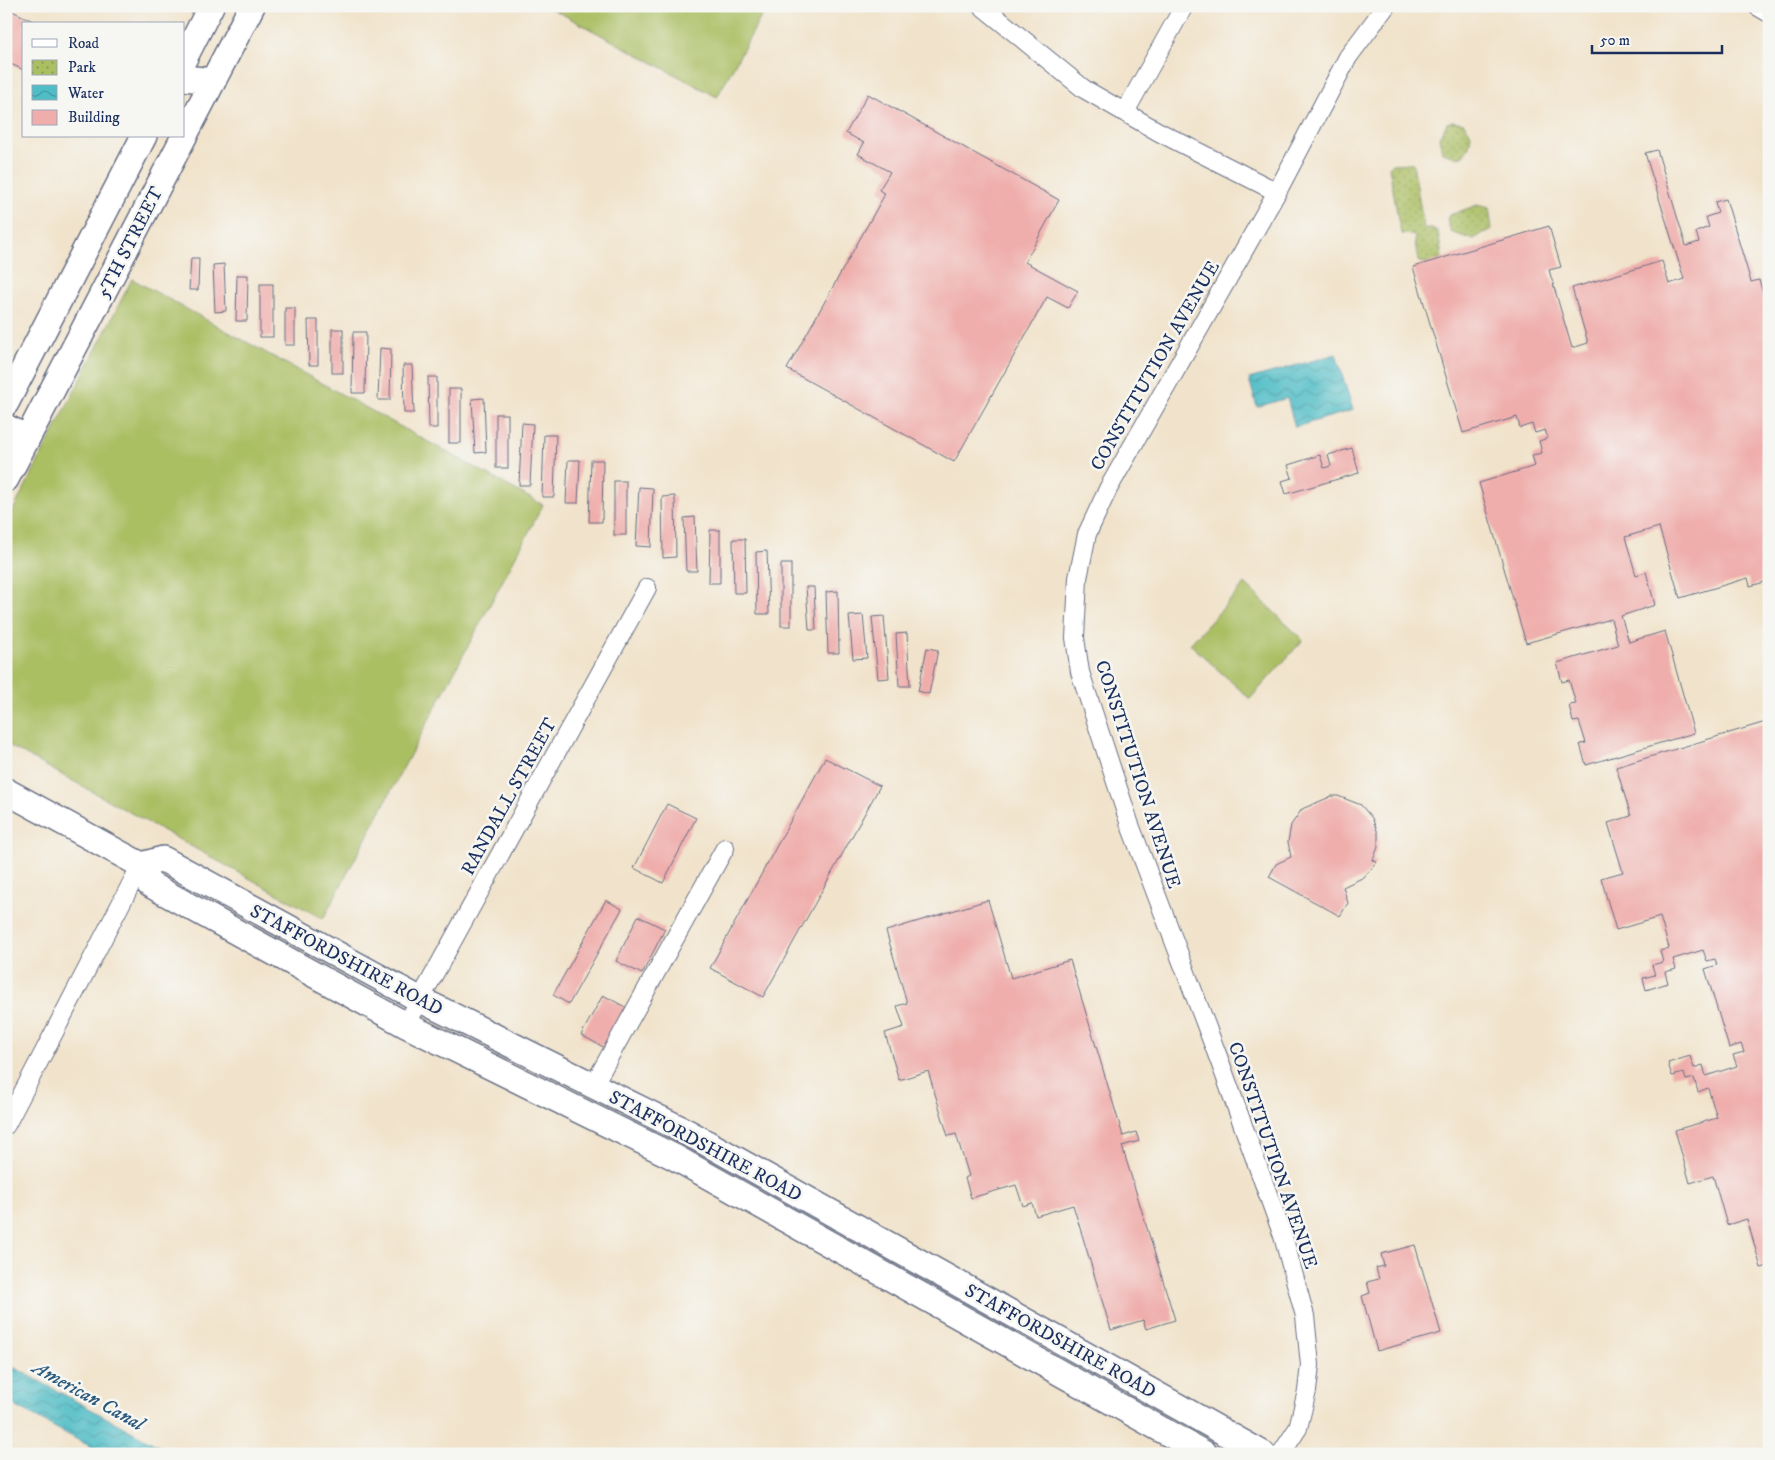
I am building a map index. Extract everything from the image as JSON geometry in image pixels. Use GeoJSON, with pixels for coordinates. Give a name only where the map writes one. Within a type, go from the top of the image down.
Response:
{"type":"FeatureCollection","features":[{"type":"Feature","properties":{"kind":"main road"},"geometry":{"type":"LineString","coordinates":[[185,57],[211,6]]}},
{"type":"Feature","properties":{"kind":"main road","name":"5TH STREET"},"geometry":{"type":"LineString","coordinates":[[185,135],[252,6]]}},
{"type":"Feature","properties":{"kind":"main road"},"geometry":{"type":"LineString","coordinates":[[185,78],[213,81]]}},
{"type":"Feature","properties":{"kind":"main road","name":"5TH STREET"},"geometry":{"type":"LineString","coordinates":[[6,403],[143,138]]}},
{"type":"Feature","properties":{"kind":"main road","name":"5TH STREET"},"geometry":{"type":"LineString","coordinates":[[6,479],[17,433],[115,270],[183,138]]}},
{"type":"Feature","properties":{"kind":"main road"},"geometry":{"type":"LineString","coordinates":[[83,254],[115,270]]}},
{"type":"Feature","properties":{"kind":"main road"},"geometry":{"type":"LineString","coordinates":[[6,791],[141,865]]}},
{"type":"Feature","properties":{"kind":"main road","name":"STAFFORDSHIRE ROAD"},"geometry":{"type":"LineString","coordinates":[[1205,1454],[674,1157],[406,1025],[149,884],[141,865],[163,859],[419,999],[687,1132],[1263,1454]]}},
{"type":"Feature","properties":{"kind":"street"},"geometry":{"type":"LineString","coordinates":[[982,6],[1084,89],[1277,192]]}},
{"type":"Feature","properties":{"kind":"street"},"geometry":{"type":"LineString","coordinates":[[1125,112],[1184,6]]}},
{"type":"Feature","properties":{"kind":"street","name":"CONSTITUTION AVENUE"},"geometry":{"type":"LineString","coordinates":[[1281,1454],[1298,1428],[1307,1391],[1310,1364],[1305,1316],[1280,1227],[1130,825],[1080,672],[1076,638],[1078,578],[1090,527],[1108,488],[1277,192],[1348,57],[1386,6]]}},
{"type":"Feature","properties":{"kind":"street"},"geometry":{"type":"LineString","coordinates":[[1757,6],[1769,13]]}},
{"type":"Feature","properties":{"kind":"street","name":"RANDALL STREET"},"geometry":{"type":"LineString","coordinates":[[406,1025],[647,588]]}},
{"type":"Feature","properties":{"kind":"street"},"geometry":{"type":"LineString","coordinates":[[593,1086],[725,848]]}},
{"type":"Feature","properties":{"kind":"street"},"geometry":{"type":"LineString","coordinates":[[6,1125],[141,865]]}},
{"type":"Feature","properties":{"kind":"green space"},"geometry":{"type":"Polygon","coordinates":[[[547,6],[767,6],[717,97],[547,6]]]}},
{"type":"Feature","properties":{"kind":"green space"},"geometry":{"type":"Polygon","coordinates":[[[1453,121],[1464,123],[1471,135],[1466,152],[1459,157],[1442,152],[1439,137],[1447,123],[1453,121]]]}},
{"type":"Feature","properties":{"kind":"green space"},"geometry":{"type":"Polygon","coordinates":[[[1413,163],[1424,229],[1432,229],[1438,232],[1442,257],[1430,262],[1418,261],[1414,235],[1402,234],[1400,230],[1389,167],[1392,164],[1413,163]]]}},
{"type":"Feature","properties":{"kind":"green space"},"geometry":{"type":"Polygon","coordinates":[[[1477,205],[1489,208],[1492,229],[1473,239],[1451,232],[1447,219],[1450,215],[1477,205]]]}},
{"type":"Feature","properties":{"kind":"green space"},"geometry":{"type":"Polygon","coordinates":[[[132,279],[543,505],[323,919],[6,744],[6,524],[132,279]]]}},
{"type":"Feature","properties":{"kind":"green space"},"geometry":{"type":"Polygon","coordinates":[[[1245,584],[1303,640],[1250,699],[1190,644],[1245,584]]]}},
{"type":"Feature","properties":{"kind":"water"},"geometry":{"type":"Polygon","coordinates":[[[1336,354],[1353,410],[1295,427],[1287,398],[1257,407],[1249,379],[1336,354]]]}},
{"type":"Feature","properties":{"kind":"water","name":"American Canal"},"geometry":{"type":"Polygon","coordinates":[[[6,1363],[173,1454],[104,1454],[6,1401],[6,1363]]]}},
{"type":"Feature","properties":{"kind":"building"},"geometry":{"type":"Polygon","coordinates":[[[6,8],[35,22],[22,22],[22,69],[6,62],[6,8]]]}},
{"type":"Feature","properties":{"kind":"building"},"geometry":{"type":"Polygon","coordinates":[[[868,94],[1059,200],[1025,262],[1078,291],[1068,308],[1047,297],[954,462],[787,369],[885,194],[879,190],[890,172],[858,154],[864,143],[846,133],[868,94]]]}},
{"type":"Feature","properties":{"kind":"building"},"geometry":{"type":"Polygon","coordinates":[[[1657,150],[1686,246],[1699,242],[1696,232],[1709,227],[1706,217],[1718,213],[1715,202],[1726,199],[1751,282],[1759,280],[1769,313],[1769,581],[1750,586],[1748,578],[1680,598],[1659,527],[1625,537],[1636,575],[1646,572],[1655,605],[1621,616],[1629,642],[1665,631],[1694,733],[1586,765],[1580,744],[1586,743],[1579,721],[1573,722],[1569,705],[1576,704],[1569,680],[1562,682],[1557,663],[1618,645],[1611,619],[1526,643],[1479,483],[1535,466],[1532,455],[1542,453],[1539,441],[1548,438],[1545,430],[1535,433],[1532,424],[1520,428],[1517,417],[1463,433],[1413,267],[1549,226],[1561,267],[1549,270],[1572,348],[1588,343],[1572,288],[1662,261],[1669,284],[1684,279],[1645,153],[1657,150]]]}},
{"type":"Feature","properties":{"kind":"building"},"geometry":{"type":"Polygon","coordinates":[[[191,258],[199,258],[198,290],[189,290],[191,258]]]}},
{"type":"Feature","properties":{"kind":"building"},"geometry":{"type":"Polygon","coordinates":[[[224,264],[226,311],[215,312],[213,265],[224,264]]]}},
{"type":"Feature","properties":{"kind":"building"},"geometry":{"type":"Polygon","coordinates":[[[237,275],[248,275],[247,321],[236,321],[237,275]]]}},
{"type":"Feature","properties":{"kind":"building"},"geometry":{"type":"Polygon","coordinates":[[[260,284],[273,284],[273,337],[260,337],[260,284]]]}},
{"type":"Feature","properties":{"kind":"building"},"geometry":{"type":"Polygon","coordinates":[[[285,308],[295,308],[295,345],[285,345],[285,308]]]}},
{"type":"Feature","properties":{"kind":"building"},"geometry":{"type":"Polygon","coordinates":[[[308,320],[318,320],[318,365],[309,365],[308,320]]]}},
{"type":"Feature","properties":{"kind":"building"},"geometry":{"type":"Polygon","coordinates":[[[332,329],[343,329],[343,373],[332,373],[332,329]]]}},
{"type":"Feature","properties":{"kind":"building"},"geometry":{"type":"Polygon","coordinates":[[[353,332],[366,332],[365,393],[352,393],[353,332]]]}},
{"type":"Feature","properties":{"kind":"building"},"geometry":{"type":"Polygon","coordinates":[[[380,348],[391,349],[390,400],[378,400],[380,348]]]}},
{"type":"Feature","properties":{"kind":"building"},"geometry":{"type":"Polygon","coordinates":[[[403,365],[412,365],[414,413],[404,413],[403,365]]]}},
{"type":"Feature","properties":{"kind":"building"},"geometry":{"type":"Polygon","coordinates":[[[428,377],[437,377],[437,428],[429,428],[428,377]]]}},
{"type":"Feature","properties":{"kind":"building"},"geometry":{"type":"Polygon","coordinates":[[[449,389],[461,389],[461,443],[449,443],[449,389]]]}},
{"type":"Feature","properties":{"kind":"building"},"geometry":{"type":"Polygon","coordinates":[[[484,398],[486,452],[475,453],[472,399],[484,398]]]}},
{"type":"Feature","properties":{"kind":"building"},"geometry":{"type":"Polygon","coordinates":[[[496,414],[508,414],[508,468],[496,468],[496,414]]]}},
{"type":"Feature","properties":{"kind":"building"},"geometry":{"type":"Polygon","coordinates":[[[522,423],[533,424],[530,485],[519,485],[522,423]]]}},
{"type":"Feature","properties":{"kind":"building"},"geometry":{"type":"Polygon","coordinates":[[[544,435],[556,435],[554,497],[542,497],[544,435]]]}},
{"type":"Feature","properties":{"kind":"building"},"geometry":{"type":"Polygon","coordinates":[[[1352,448],[1359,473],[1286,494],[1282,481],[1292,478],[1288,465],[1320,455],[1324,468],[1331,466],[1328,455],[1352,448]]]}},
{"type":"Feature","properties":{"kind":"building"},"geometry":{"type":"Polygon","coordinates":[[[568,460],[580,460],[578,503],[566,503],[568,460]]]}},
{"type":"Feature","properties":{"kind":"building"},"geometry":{"type":"Polygon","coordinates":[[[591,460],[603,460],[602,522],[589,522],[591,460]]]}},
{"type":"Feature","properties":{"kind":"building"},"geometry":{"type":"Polygon","coordinates":[[[614,481],[626,481],[626,535],[614,535],[614,481]]]}},
{"type":"Feature","properties":{"kind":"building"},"geometry":{"type":"Polygon","coordinates":[[[639,487],[653,488],[651,547],[636,546],[639,487]]]}},
{"type":"Feature","properties":{"kind":"building"},"geometry":{"type":"Polygon","coordinates":[[[675,496],[676,557],[663,558],[662,497],[675,496]]]}},
{"type":"Feature","properties":{"kind":"building"},"geometry":{"type":"Polygon","coordinates":[[[695,517],[697,571],[686,571],[684,518],[695,517]]]}},
{"type":"Feature","properties":{"kind":"building"},"geometry":{"type":"Polygon","coordinates":[[[710,530],[720,530],[720,583],[709,583],[710,530]]]}},
{"type":"Feature","properties":{"kind":"building"},"geometry":{"type":"Polygon","coordinates":[[[733,539],[745,539],[746,593],[734,593],[733,539]]]}},
{"type":"Feature","properties":{"kind":"building"},"geometry":{"type":"Polygon","coordinates":[[[767,551],[769,614],[757,614],[756,552],[767,551]]]}},
{"type":"Feature","properties":{"kind":"building"},"geometry":{"type":"Polygon","coordinates":[[[781,564],[791,564],[791,626],[781,626],[781,564]]]}},
{"type":"Feature","properties":{"kind":"building"},"geometry":{"type":"Polygon","coordinates":[[[806,587],[814,587],[816,630],[809,630],[806,587]]]}},
{"type":"Feature","properties":{"kind":"building"},"geometry":{"type":"Polygon","coordinates":[[[838,591],[839,653],[828,653],[826,592],[838,591]]]}},
{"type":"Feature","properties":{"kind":"building"},"geometry":{"type":"Polygon","coordinates":[[[863,615],[867,658],[853,659],[849,616],[863,615]]]}},
{"type":"Feature","properties":{"kind":"building"},"geometry":{"type":"Polygon","coordinates":[[[884,616],[889,678],[878,679],[872,617],[884,616]]]}},
{"type":"Feature","properties":{"kind":"building"},"geometry":{"type":"Polygon","coordinates":[[[1769,617],[1769,639],[1768,639],[1763,619],[1769,617]]]}},
{"type":"Feature","properties":{"kind":"building"},"geometry":{"type":"Polygon","coordinates":[[[907,633],[910,686],[899,686],[896,634],[907,633]]]}},
{"type":"Feature","properties":{"kind":"building"},"geometry":{"type":"Polygon","coordinates":[[[927,648],[938,650],[929,694],[918,691],[927,648]]]}},
{"type":"Feature","properties":{"kind":"building"},"geometry":{"type":"Polygon","coordinates":[[[1769,721],[1769,1266],[1761,1268],[1747,1219],[1727,1225],[1713,1176],[1690,1183],[1675,1130],[1717,1118],[1708,1088],[1698,1092],[1694,1078],[1686,1080],[1684,1073],[1672,1076],[1668,1063],[1690,1056],[1694,1068],[1703,1065],[1706,1076],[1737,1066],[1733,1055],[1744,1052],[1741,1044],[1729,1048],[1705,969],[1717,965],[1715,959],[1707,961],[1703,950],[1673,959],[1676,969],[1665,972],[1668,983],[1646,990],[1643,978],[1655,975],[1652,965],[1663,962],[1660,951],[1669,948],[1660,917],[1616,930],[1601,878],[1623,872],[1608,823],[1631,816],[1616,767],[1769,721]]]}},
{"type":"Feature","properties":{"kind":"building"},"geometry":{"type":"Polygon","coordinates":[[[825,758],[880,786],[763,997],[710,968],[825,758]]]}},
{"type":"Feature","properties":{"kind":"building"},"geometry":{"type":"Polygon","coordinates":[[[1332,796],[1338,796],[1361,805],[1372,818],[1378,833],[1378,847],[1373,860],[1377,862],[1364,877],[1343,887],[1348,903],[1340,916],[1269,877],[1276,864],[1291,857],[1288,842],[1291,825],[1302,809],[1332,796]]]}},
{"type":"Feature","properties":{"kind":"building"},"geometry":{"type":"Polygon","coordinates":[[[667,804],[696,818],[663,883],[634,868],[667,804]]]}},
{"type":"Feature","properties":{"kind":"building"},"geometry":{"type":"Polygon","coordinates":[[[606,900],[622,909],[569,1004],[553,995],[606,900]]]}},
{"type":"Feature","properties":{"kind":"building"},"geometry":{"type":"Polygon","coordinates":[[[988,900],[1011,978],[1070,960],[1123,1136],[1136,1132],[1139,1141],[1122,1146],[1175,1320],[1146,1329],[1143,1320],[1111,1330],[1073,1205],[1036,1216],[1032,1203],[1023,1206],[1016,1185],[971,1198],[965,1178],[969,1176],[956,1134],[948,1136],[928,1071],[899,1080],[885,1033],[904,1027],[897,1006],[907,1003],[886,931],[988,900]]]}},
{"type":"Feature","properties":{"kind":"building"},"geometry":{"type":"Polygon","coordinates":[[[638,916],[665,929],[642,974],[616,961],[638,916]]]}},
{"type":"Feature","properties":{"kind":"building"},"geometry":{"type":"Polygon","coordinates":[[[603,995],[627,1008],[605,1048],[581,1035],[603,995]]]}},
{"type":"Feature","properties":{"kind":"building"},"geometry":{"type":"Polygon","coordinates":[[[1415,1245],[1441,1333],[1377,1351],[1362,1296],[1370,1293],[1367,1282],[1379,1279],[1376,1268],[1384,1266],[1381,1254],[1415,1245]]]}}]}
